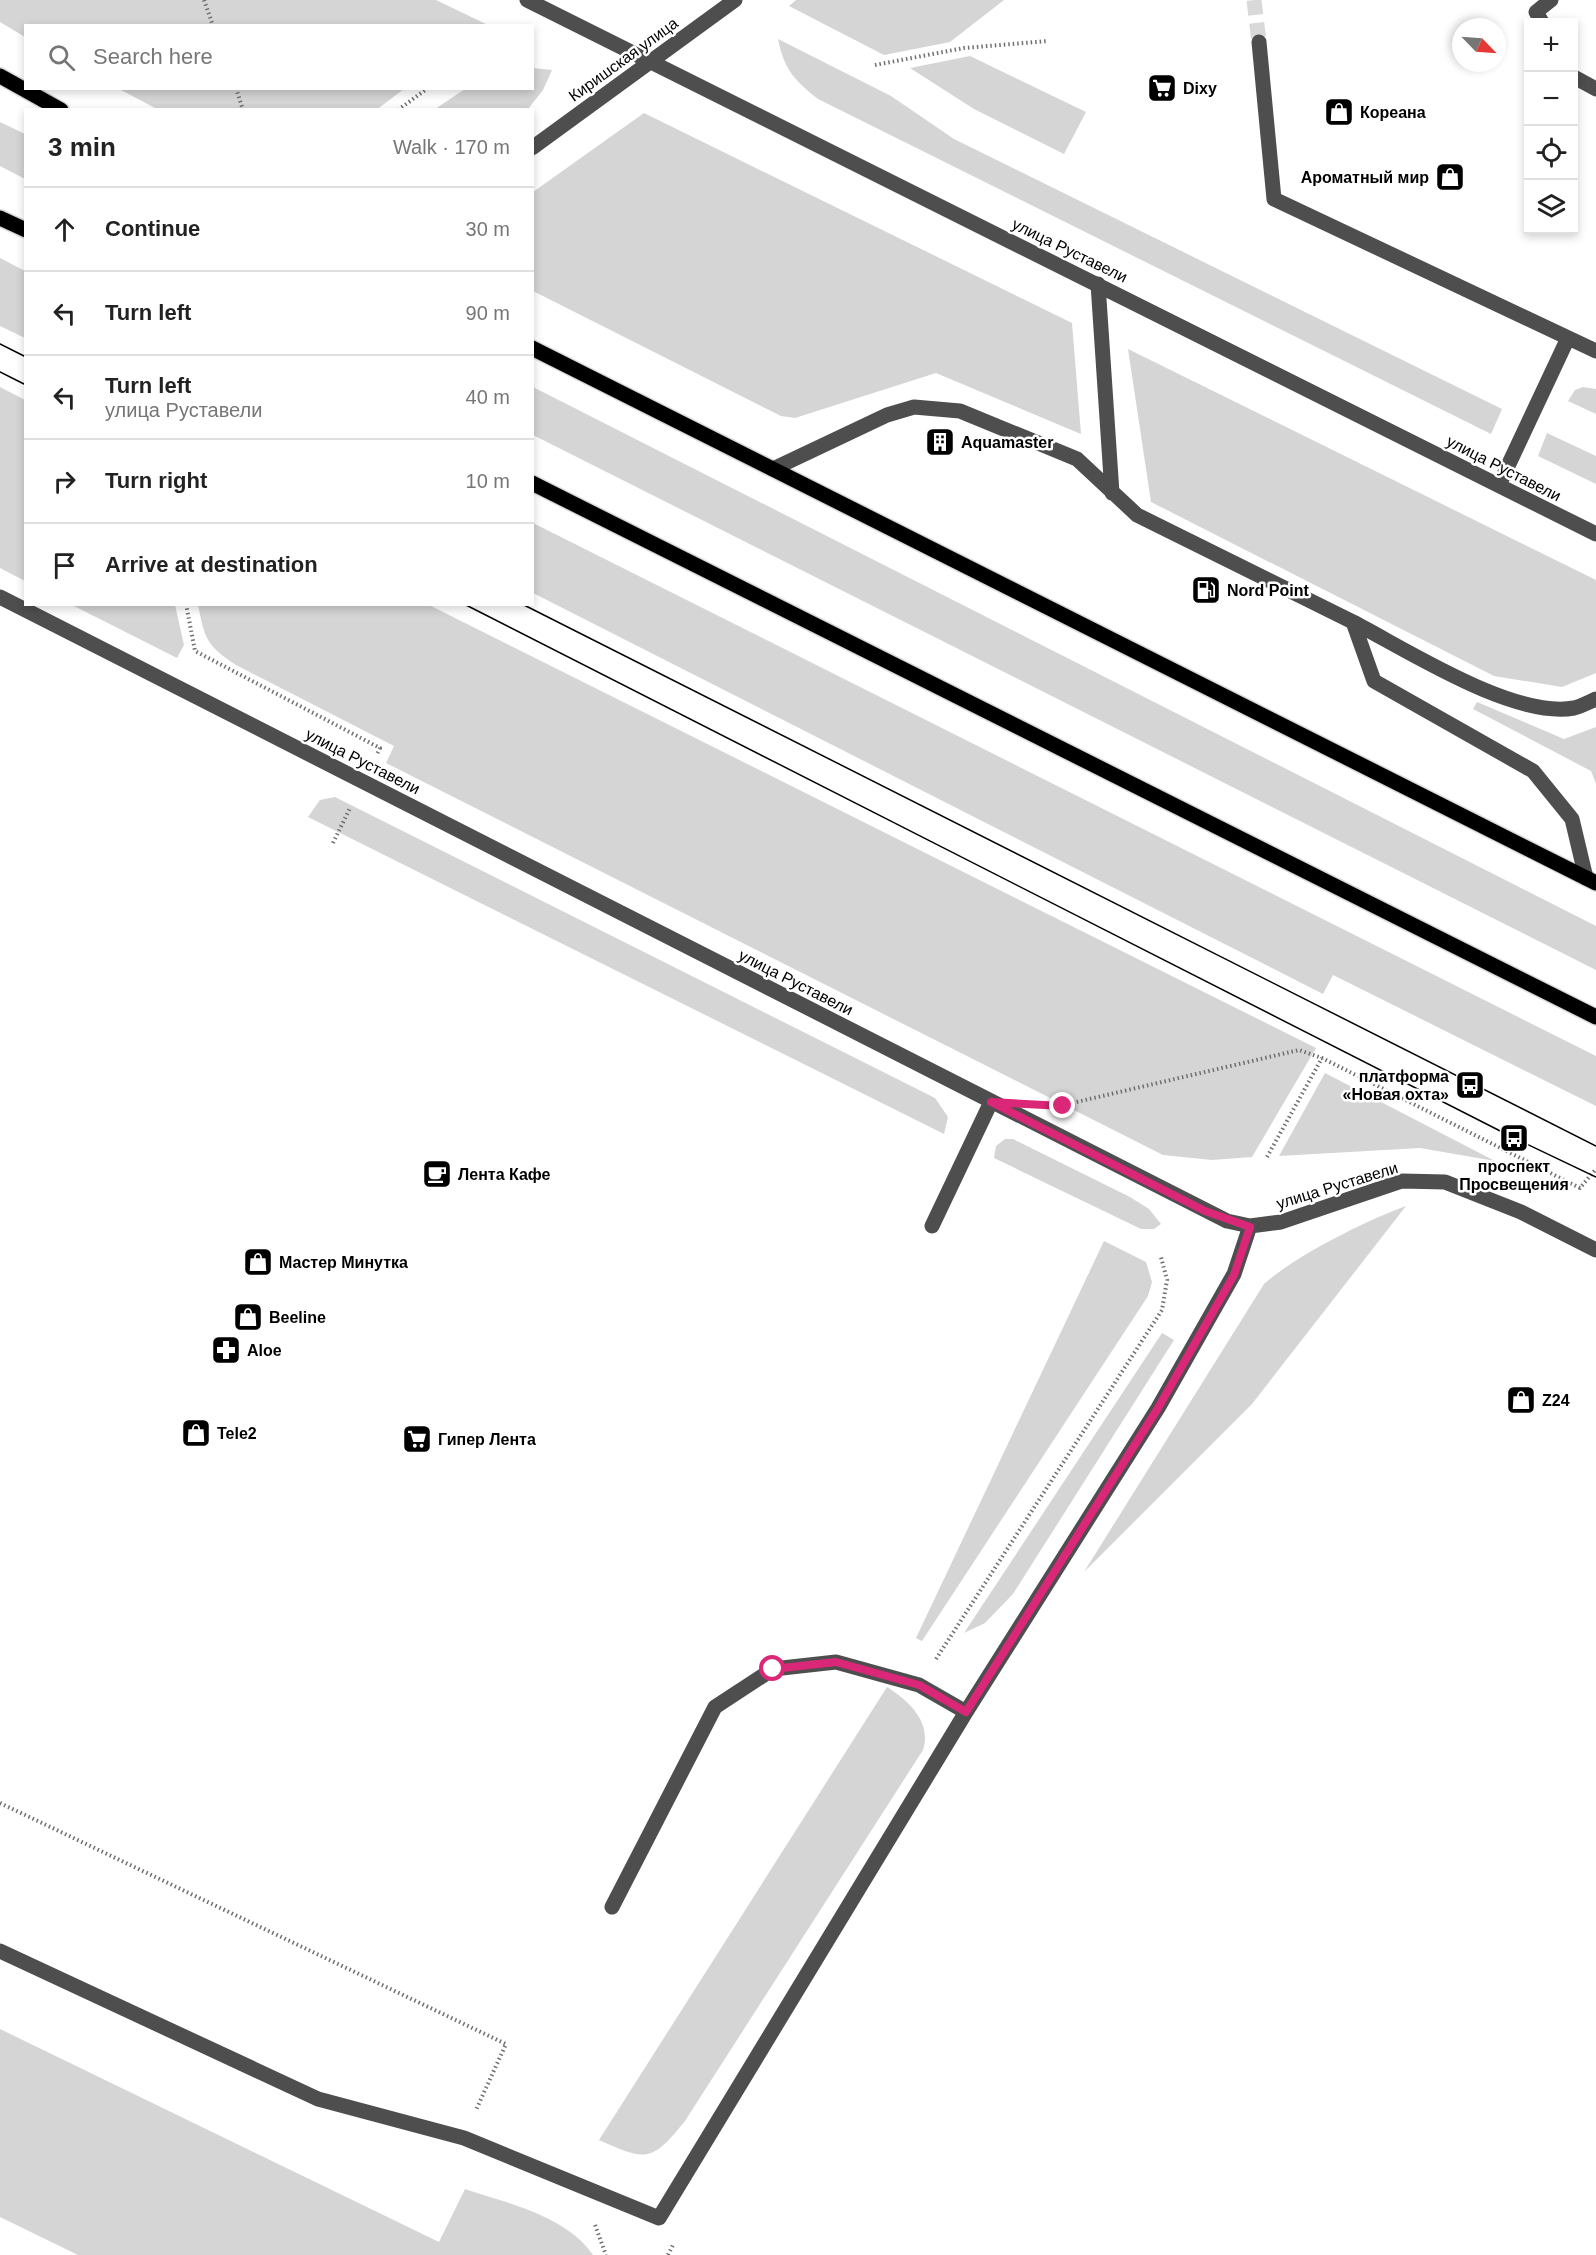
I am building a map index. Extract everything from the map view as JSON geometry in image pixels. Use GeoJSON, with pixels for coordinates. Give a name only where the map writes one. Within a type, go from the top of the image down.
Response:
{"type":"FeatureCollection","features":[{"type":"Feature","properties":{"kind":"main road"},"geometry":{"type":"LineString","coordinates":[[0,76],[24,89]]}},
{"type":"Feature","properties":{"kind":"main road"},"geometry":{"type":"LineString","coordinates":[[26,90],[58,108]]}},
{"type":"Feature","properties":{"kind":"main road"},"geometry":{"type":"LineString","coordinates":[[0,218],[24,229]]}},
{"type":"Feature","properties":{"kind":"main road"},"geometry":{"type":"LineString","coordinates":[[534,349],[1591,881]]}},
{"type":"Feature","properties":{"kind":"main road"},"geometry":{"type":"LineString","coordinates":[[534,484],[1596,1017]]}},
{"type":"Feature","properties":{"kind":"street","name":"улица Руставели"},"geometry":{"type":"LineString","coordinates":[[527,0],[1596,534]]}},
{"type":"Feature","properties":{"kind":"street","name":"Киришская улица"},"geometry":{"type":"LineString","coordinates":[[534,147],[735,0]]}},
{"type":"Feature","properties":{"kind":"street"},"geometry":{"type":"LineString","coordinates":[[1537,12],[1551,0]]}},
{"type":"Feature","properties":{"kind":"street"},"geometry":{"type":"LineString","coordinates":[[1259,42],[1274,199],[1596,351]]}},
{"type":"Feature","properties":{"kind":"street"},"geometry":{"type":"LineString","coordinates":[[1578,79],[1596,88]]}},
{"type":"Feature","properties":{"kind":"street"},"geometry":{"type":"LineString","coordinates":[[1098,284],[1112,493]]}},
{"type":"Feature","properties":{"kind":"street"},"geometry":{"type":"LineString","coordinates":[[1499,485],[1568,338]]}},
{"type":"Feature","properties":{"kind":"street"},"geometry":{"type":"LineString","coordinates":[[773,469],[887,415],[914,407],[960,411],[1077,459],[1137,515],[1484,690],[1531,706],[1574,708],[1596,699]]}},
{"type":"Feature","properties":{"kind":"street","name":"улица Руставели"},"geometry":{"type":"LineString","coordinates":[[0,597],[1205,1211],[1250,1227],[1281,1222],[1402,1181],[1445,1182],[1521,1212],[1596,1250]]}},
{"type":"Feature","properties":{"kind":"street"},"geometry":{"type":"LineString","coordinates":[[1353,622],[1374,681],[1533,771],[1572,819],[1591,881]]}},
{"type":"Feature","properties":{"kind":"street"},"geometry":{"type":"LineString","coordinates":[[932,1226],[991,1102]]}},
{"type":"Feature","properties":{"kind":"street"},"geometry":{"type":"LineString","coordinates":[[0,1951],[318,2099],[464,2138],[659,2218],[966,1712],[1158,1408],[1234,1275],[1250,1227]]}},
{"type":"Feature","properties":{"kind":"street"},"geometry":{"type":"LineString","coordinates":[[612,1906],[715,1707],[773,1669],[836,1662],[919,1685],[966,1712]]}},
{"type":"Feature","properties":{"kind":"path"},"geometry":{"type":"LineString","coordinates":[[204,0],[212,24]]}},
{"type":"Feature","properties":{"kind":"path"},"geometry":{"type":"LineString","coordinates":[[876,65],[964,48],[1048,41]]}},
{"type":"Feature","properties":{"kind":"path"},"geometry":{"type":"LineString","coordinates":[[237,90],[242,108]]}},
{"type":"Feature","properties":{"kind":"path"},"geometry":{"type":"LineString","coordinates":[[401,108],[425,90]]}},
{"type":"Feature","properties":{"kind":"path"},"geometry":{"type":"LineString","coordinates":[[186,606],[195,651],[380,748],[375,757]]}},
{"type":"Feature","properties":{"kind":"path"},"geometry":{"type":"LineString","coordinates":[[333,843],[351,805]]}},
{"type":"Feature","properties":{"kind":"path"},"geometry":{"type":"LineString","coordinates":[[1063,1106],[1299,1050],[1322,1058],[1580,1188],[1596,1169]]}},
{"type":"Feature","properties":{"kind":"path"},"geometry":{"type":"LineString","coordinates":[[1267,1157],[1322,1058]]}},
{"type":"Feature","properties":{"kind":"path"},"geometry":{"type":"LineString","coordinates":[[919,1685],[1162,1310],[1167,1280],[1161,1257]]}},
{"type":"Feature","properties":{"kind":"path"},"geometry":{"type":"LineString","coordinates":[[0,1803],[506,2044],[464,2138]]}},
{"type":"Feature","properties":{"kind":"shaded area"},"geometry":{"type":"Polygon","coordinates":[[[0,0],[436,0],[486,24],[24,24],[24,36],[0,22],[0,0]]]}},
{"type":"Feature","properties":{"kind":"shaded area"},"geometry":{"type":"Polygon","coordinates":[[[796,0],[1004,0],[950,42],[884,55],[789,6],[796,0]]]}},
{"type":"Feature","properties":{"kind":"shaded area"},"geometry":{"type":"Polygon","coordinates":[[[778,39],[891,96],[954,139],[1502,409],[1491,434],[818,99],[791,73],[783,58],[778,39]]]}},
{"type":"Feature","properties":{"kind":"shaded area"},"geometry":{"type":"Polygon","coordinates":[[[970,56],[1086,112],[1064,154],[974,109],[910,68],[970,56]]]}},
{"type":"Feature","properties":{"kind":"shaded area"},"geometry":{"type":"Polygon","coordinates":[[[534,68],[552,70],[543,90],[529,108],[436,108],[464,90],[534,90],[534,68]]]}},
{"type":"Feature","properties":{"kind":"shaded area"},"geometry":{"type":"Polygon","coordinates":[[[121,90],[403,90],[379,108],[155,108],[121,90]]]}},
{"type":"Feature","properties":{"kind":"shaded area"},"geometry":{"type":"Polygon","coordinates":[[[644,113],[1072,323],[1081,434],[936,373],[795,418],[781,416],[534,292],[534,191],[644,113]]]}},
{"type":"Feature","properties":{"kind":"shaded area"},"geometry":{"type":"Polygon","coordinates":[[[0,122],[24,134],[24,178],[0,166],[0,122]]]}},
{"type":"Feature","properties":{"kind":"shaded area"},"geometry":{"type":"Polygon","coordinates":[[[0,258],[24,270],[24,338],[0,326],[0,258]]]}},
{"type":"Feature","properties":{"kind":"shaded area"},"geometry":{"type":"Polygon","coordinates":[[[1128,349],[1596,580],[1596,673],[1562,687],[1494,676],[1151,502],[1128,349]]]}},
{"type":"Feature","properties":{"kind":"shaded area"},"geometry":{"type":"Polygon","coordinates":[[[0,387],[24,399],[24,580],[0,568],[0,387]]]}},
{"type":"Feature","properties":{"kind":"shaded area"},"geometry":{"type":"Polygon","coordinates":[[[1583,387],[1596,389],[1596,414],[1568,401],[1575,390],[1583,387]]]}},
{"type":"Feature","properties":{"kind":"shaded area"},"geometry":{"type":"Polygon","coordinates":[[[534,388],[1596,926],[1596,970],[534,436],[534,388]]]}},
{"type":"Feature","properties":{"kind":"shaded area"},"geometry":{"type":"Polygon","coordinates":[[[1547,433],[1596,456],[1596,484],[1538,456],[1547,433]]]}},
{"type":"Feature","properties":{"kind":"shaded area"},"geometry":{"type":"Polygon","coordinates":[[[534,524],[1596,1056],[1596,1106],[1333,975],[1323,994],[534,594],[534,524]]]}},
{"type":"Feature","properties":{"kind":"shaded area"},"geometry":{"type":"Polygon","coordinates":[[[74,606],[175,606],[184,645],[177,658],[74,606]]]}},
{"type":"Feature","properties":{"kind":"shaded area"},"geometry":{"type":"Polygon","coordinates":[[[198,606],[431,606],[1316,1048],[1252,1157],[1212,1160],[1163,1155],[386,763],[394,746],[236,665],[218,652],[208,640],[198,606]]]}},
{"type":"Feature","properties":{"kind":"shaded area"},"geometry":{"type":"Polygon","coordinates":[[[1477,702],[1564,739],[1596,727],[1596,784],[1591,771],[1473,709],[1477,702]]]}},
{"type":"Feature","properties":{"kind":"shaded area"},"geometry":{"type":"Polygon","coordinates":[[[335,797],[935,1098],[948,1117],[944,1134],[308,817],[320,800],[335,797]]]}},
{"type":"Feature","properties":{"kind":"shaded area"},"geometry":{"type":"Polygon","coordinates":[[[1325,1073],[1495,1161],[1420,1148],[1279,1156],[1325,1073]]]}},
{"type":"Feature","properties":{"kind":"shaded area"},"geometry":{"type":"Polygon","coordinates":[[[1005,1139],[1013,1139],[1130,1197],[1149,1209],[1161,1224],[1154,1229],[1141,1229],[994,1158],[996,1146],[1005,1139]]]}},
{"type":"Feature","properties":{"kind":"shaded area"},"geometry":{"type":"Polygon","coordinates":[[[1406,1206],[1252,1404],[1084,1572],[1264,1284],[1294,1262],[1332,1240],[1406,1206]]]}},
{"type":"Feature","properties":{"kind":"shaded area"},"geometry":{"type":"Polygon","coordinates":[[[1104,1241],[1146,1262],[1152,1282],[1148,1296],[922,1641],[916,1638],[1104,1241]]]}},
{"type":"Feature","properties":{"kind":"shaded area"},"geometry":{"type":"Polygon","coordinates":[[[1162,1333],[1174,1340],[1013,1594],[985,1623],[964,1633],[1162,1333]]]}},
{"type":"Feature","properties":{"kind":"shaded area"},"geometry":{"type":"Polygon","coordinates":[[[887,1687],[917,1713],[924,1730],[923,1750],[685,2121],[664,2145],[647,2154],[627,2152],[599,2140],[887,1687]]]}},
{"type":"Feature","properties":{"kind":"shaded area"},"geometry":{"type":"Polygon","coordinates":[[[0,2029],[439,2242],[465,2189],[517,2206],[552,2221],[568,2230],[593,2255],[78,2255],[0,2217],[0,2029]]]}},
{"type":"Feature","properties":{"kind":"tunnel"},"geometry":{"type":"LineString","coordinates":[[1254,0],[1259,42]]}},
{"type":"Feature","properties":{"kind":"tram line"},"geometry":{"type":"LineString","coordinates":[[0,344],[24,356]]}},
{"type":"Feature","properties":{"kind":"tram line"},"geometry":{"type":"LineString","coordinates":[[0,372],[24,384]]}},
{"type":"Feature","properties":{"kind":"tram line"},"geometry":{"type":"LineString","coordinates":[[468,606],[1514,1138],[1596,1177]]}},
{"type":"Feature","properties":{"kind":"tram line"},"geometry":{"type":"LineString","coordinates":[[526,606],[1596,1146]]}},
{"type":"Feature","properties":{"kind":"place","name":"Dixy"},"geometry":{"type":"Point","coordinates":[1162,88]}},
{"type":"Feature","properties":{"kind":"place","name":"Кореана"},"geometry":{"type":"Point","coordinates":[1339,112]}},
{"type":"Feature","properties":{"kind":"place","name":"Ароматный мир"},"geometry":{"type":"Point","coordinates":[1450,177]}},
{"type":"Feature","properties":{"kind":"place","name":"Aquamaster"},"geometry":{"type":"Point","coordinates":[940,442]}},
{"type":"Feature","properties":{"kind":"place","name":"Nord Point"},"geometry":{"type":"Point","coordinates":[1206,590]}},
{"type":"Feature","properties":{"kind":"place","name":"платформа «Новая охта»"},"geometry":{"type":"Point","coordinates":[1470,1085]}},
{"type":"Feature","properties":{"kind":"place","name":"проспект Просвещения"},"geometry":{"type":"Point","coordinates":[1514,1138]}},
{"type":"Feature","properties":{"kind":"place","name":"Лента Кафе"},"geometry":{"type":"Point","coordinates":[437,1174]}},
{"type":"Feature","properties":{"kind":"place","name":"Мастер Минутка"},"geometry":{"type":"Point","coordinates":[258,1262]}},
{"type":"Feature","properties":{"kind":"place","name":"Beeline"},"geometry":{"type":"Point","coordinates":[248,1317]}},
{"type":"Feature","properties":{"kind":"place","name":"Aloe"},"geometry":{"type":"Point","coordinates":[226,1350]}},
{"type":"Feature","properties":{"kind":"place","name":"Z24"},"geometry":{"type":"Point","coordinates":[1521,1400]}},
{"type":"Feature","properties":{"kind":"place","name":"Tele2"},"geometry":{"type":"Point","coordinates":[196,1433]}},
{"type":"Feature","properties":{"kind":"place","name":"Гипер Лента"},"geometry":{"type":"Point","coordinates":[417,1439]}},
{"type":"Feature","properties":{"kind":"route"},"geometry":{"type":"LineString","coordinates":[[773,1669],[836,1662],[919,1685],[966,1712],[1158,1408],[1234,1275],[1250,1227],[1227,1221],[1205,1211],[991,1102],[1063,1106]]}}]}
